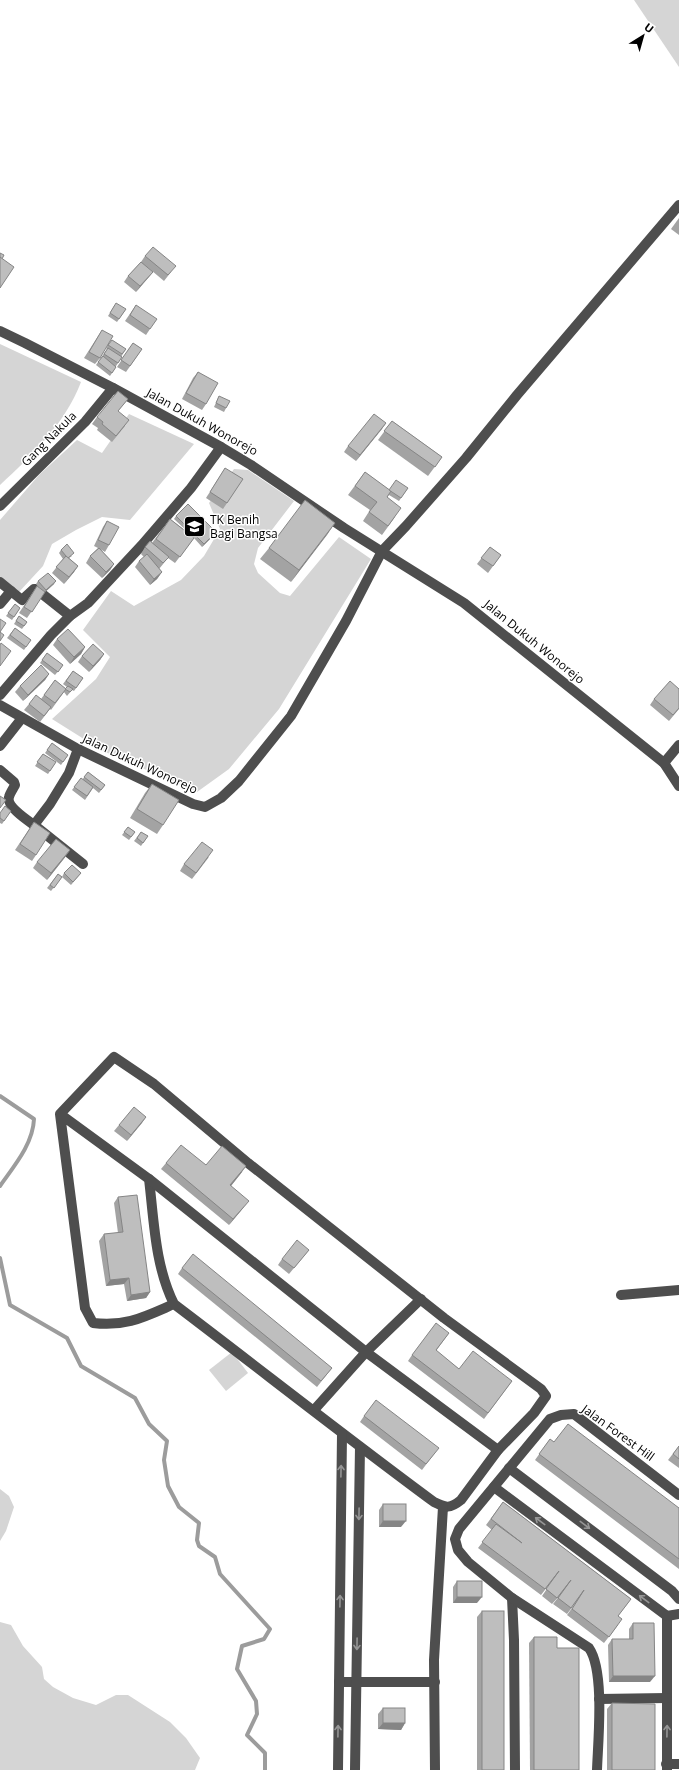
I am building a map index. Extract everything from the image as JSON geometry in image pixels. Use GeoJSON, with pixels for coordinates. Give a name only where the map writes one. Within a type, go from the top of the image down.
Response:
{"type":"FeatureCollection","features":[{"type":"Feature","properties":{"kind":"street"},"geometry":{"type":"LineString","coordinates":[[382,551],[466,458],[517,395],[679,205]]}},
{"type":"Feature","properties":{"kind":"street","name":"Jalan Dukuh Wonorejo"},"geometry":{"type":"LineString","coordinates":[[0,331],[113,388],[221,447],[464,603],[664,763],[679,786]]}},
{"type":"Feature","properties":{"kind":"street","name":"Gang Nakula"},"geometry":{"type":"LineString","coordinates":[[0,506],[85,422],[113,388]]}},
{"type":"Feature","properties":{"kind":"street"},"geometry":{"type":"LineString","coordinates":[[0,695],[51,635],[70,616],[88,603],[142,545],[191,488],[221,447]]}},
{"type":"Feature","properties":{"kind":"street","name":"Jalan Dukuh Wonorejo"},"geometry":{"type":"LineString","coordinates":[[0,705],[78,749],[193,804],[205,806],[221,798],[239,781],[291,716],[346,621],[382,551]]}},
{"type":"Feature","properties":{"kind":"street"},"geometry":{"type":"LineString","coordinates":[[0,582],[24,600],[34,589],[36,589],[70,616]]}},
{"type":"Feature","properties":{"kind":"street"},"geometry":{"type":"LineString","coordinates":[[0,604],[11,591]]}},
{"type":"Feature","properties":{"kind":"street"},"geometry":{"type":"LineString","coordinates":[[0,746],[22,718]]}},
{"type":"Feature","properties":{"kind":"street"},"geometry":{"type":"LineString","coordinates":[[664,763],[679,745]]}},
{"type":"Feature","properties":{"kind":"street"},"geometry":{"type":"LineString","coordinates":[[34,826],[50,804],[69,773],[78,749]]}},
{"type":"Feature","properties":{"kind":"street"},"geometry":{"type":"LineString","coordinates":[[0,770],[14,782],[15,785],[8,801],[11,806],[83,864]]}},
{"type":"Feature","properties":{"kind":"street"},"geometry":{"type":"LineString","coordinates":[[60,1114],[114,1058],[154,1084],[248,1163],[444,1318],[541,1389],[546,1396],[534,1413],[498,1450],[461,1500],[453,1506],[443,1507],[434,1502],[342,1434],[314,1410],[174,1304],[165,1287],[158,1257],[149,1179]]}},
{"type":"Feature","properties":{"kind":"street"},"geometry":{"type":"LineString","coordinates":[[60,1114],[149,1179],[366,1352],[498,1450]]}},
{"type":"Feature","properties":{"kind":"street"},"geometry":{"type":"LineString","coordinates":[[60,1114],[84,1308],[93,1323],[107,1324],[136,1321],[174,1304]]}},
{"type":"Feature","properties":{"kind":"street"},"geometry":{"type":"LineString","coordinates":[[621,1295],[679,1290]]}},
{"type":"Feature","properties":{"kind":"street"},"geometry":{"type":"LineString","coordinates":[[314,1410],[366,1352],[421,1299]]}},
{"type":"Feature","properties":{"kind":"street","name":"Jalan Forest Hill"},"geometry":{"type":"LineString","coordinates":[[597,1770],[599,1699],[594,1660],[588,1648],[512,1598],[468,1562],[458,1550],[455,1539],[459,1529],[550,1419],[561,1415],[574,1414],[679,1495]]}},
{"type":"Feature","properties":{"kind":"street"},"geometry":{"type":"LineString","coordinates":[[338,1770],[342,1434]]}},
{"type":"Feature","properties":{"kind":"street"},"geometry":{"type":"LineString","coordinates":[[355,1770],[360,1447]]}},
{"type":"Feature","properties":{"kind":"street"},"geometry":{"type":"LineString","coordinates":[[509,1468],[672,1591],[679,1599]]}},
{"type":"Feature","properties":{"kind":"street"},"geometry":{"type":"LineString","coordinates":[[494,1487],[667,1616],[679,1614]]}},
{"type":"Feature","properties":{"kind":"street"},"geometry":{"type":"LineString","coordinates":[[435,1770],[434,1660],[443,1507]]}},
{"type":"Feature","properties":{"kind":"street"},"geometry":{"type":"LineString","coordinates":[[512,1598],[514,1640],[515,1770]]}},
{"type":"Feature","properties":{"kind":"street"},"geometry":{"type":"LineString","coordinates":[[667,1616],[666,1767],[679,1764]]}},
{"type":"Feature","properties":{"kind":"street"},"geometry":{"type":"LineString","coordinates":[[339,1682],[435,1682]]}},
{"type":"Feature","properties":{"kind":"street"},"geometry":{"type":"LineString","coordinates":[[599,1699],[667,1698]]}},
{"type":"Feature","properties":{"kind":"shaded area"},"geometry":{"type":"Polygon","coordinates":[[[634,0],[679,0],[679,67],[634,0]]]}},
{"type":"Feature","properties":{"kind":"shaded area"},"geometry":{"type":"Polygon","coordinates":[[[0,344],[81,382],[66,412],[57,425],[24,462],[0,485],[0,344]]]}},
{"type":"Feature","properties":{"kind":"shaded area"},"geometry":{"type":"Polygon","coordinates":[[[129,414],[194,444],[130,520],[102,517],[76,530],[52,544],[43,566],[19,592],[0,589],[0,520],[39,475],[77,440],[102,453],[129,414]]]}},
{"type":"Feature","properties":{"kind":"shaded area"},"geometry":{"type":"Polygon","coordinates":[[[234,469],[248,470],[294,501],[258,548],[254,564],[258,573],[280,593],[290,596],[339,537],[371,559],[279,709],[229,769],[197,792],[103,751],[52,719],[96,679],[110,657],[83,630],[111,591],[134,606],[181,580],[204,556],[220,529],[209,503],[234,469]]]}},
{"type":"Feature","properties":{"kind":"shaded area"},"geometry":{"type":"Polygon","coordinates":[[[232,1352],[248,1373],[226,1391],[209,1370],[232,1352]]]}},
{"type":"Feature","properties":{"kind":"shaded area"},"geometry":{"type":"Polygon","coordinates":[[[0,1489],[9,1496],[14,1507],[6,1531],[0,1541],[0,1489]]]}},
{"type":"Feature","properties":{"kind":"shaded area"},"geometry":{"type":"Polygon","coordinates":[[[0,1622],[11,1625],[23,1646],[42,1667],[44,1679],[53,1687],[73,1698],[96,1705],[116,1695],[128,1695],[170,1722],[186,1738],[200,1758],[195,1770],[0,1770],[0,1622]]]}},
{"type":"Feature","properties":{"kind":"building"},"geometry":{"type":"Polygon","coordinates":[[[153,247],[176,266],[168,275],[145,256],[153,247]]]}},
{"type":"Feature","properties":{"kind":"building"},"geometry":{"type":"Polygon","coordinates":[[[0,253],[4,255],[2,259],[0,257],[0,253]]]}},
{"type":"Feature","properties":{"kind":"building"},"geometry":{"type":"Polygon","coordinates":[[[0,257],[14,267],[0,288],[0,257]]]}},
{"type":"Feature","properties":{"kind":"building"},"geometry":{"type":"Polygon","coordinates":[[[141,262],[153,272],[140,286],[128,276],[141,262]]]}},
{"type":"Feature","properties":{"kind":"building"},"geometry":{"type":"Polygon","coordinates":[[[116,303],[126,309],[119,319],[110,313],[116,303]]]}},
{"type":"Feature","properties":{"kind":"building"},"geometry":{"type":"Polygon","coordinates":[[[136,305],[157,319],[150,329],[130,315],[136,305]]]}},
{"type":"Feature","properties":{"kind":"building"},"geometry":{"type":"Polygon","coordinates":[[[102,330],[113,336],[100,358],[89,352],[102,330]]]}},
{"type":"Feature","properties":{"kind":"building"},"geometry":{"type":"Polygon","coordinates":[[[112,340],[126,349],[122,354],[108,345],[112,340]]]}},
{"type":"Feature","properties":{"kind":"building"},"geometry":{"type":"Polygon","coordinates":[[[133,343],[142,349],[130,366],[121,360],[133,343]]]}},
{"type":"Feature","properties":{"kind":"building"},"geometry":{"type":"Polygon","coordinates":[[[108,348],[122,357],[118,363],[104,354],[108,348]]]}},
{"type":"Feature","properties":{"kind":"building"},"geometry":{"type":"Polygon","coordinates":[[[103,356],[116,367],[112,373],[98,362],[103,356]]]}},
{"type":"Feature","properties":{"kind":"building"},"geometry":{"type":"Polygon","coordinates":[[[198,372],[218,383],[206,404],[186,393],[198,372]]]}},
{"type":"Feature","properties":{"kind":"building"},"geometry":{"type":"Polygon","coordinates":[[[118,391],[128,399],[118,411],[129,420],[116,436],[102,424],[103,422],[97,417],[118,391]]]}},
{"type":"Feature","properties":{"kind":"building"},"geometry":{"type":"Polygon","coordinates":[[[219,396],[230,401],[226,408],[216,403],[219,396]]]}},
{"type":"Feature","properties":{"kind":"building"},"geometry":{"type":"Polygon","coordinates":[[[374,414],[386,423],[360,455],[348,446],[374,414]]]}},
{"type":"Feature","properties":{"kind":"building"},"geometry":{"type":"Polygon","coordinates":[[[392,421],[442,457],[435,467],[384,431],[392,421]]]}},
{"type":"Feature","properties":{"kind":"building"},"geometry":{"type":"Polygon","coordinates":[[[225,468],[243,479],[227,503],[210,492],[225,468]]]}},
{"type":"Feature","properties":{"kind":"building"},"geometry":{"type":"Polygon","coordinates":[[[365,472],[391,491],[387,497],[401,508],[388,526],[369,512],[377,502],[355,486],[365,472]]]}},
{"type":"Feature","properties":{"kind":"building"},"geometry":{"type":"Polygon","coordinates":[[[396,480],[408,488],[401,498],[389,490],[396,480]]]}},
{"type":"Feature","properties":{"kind":"building"},"geometry":{"type":"Polygon","coordinates":[[[305,500],[335,523],[299,570],[269,548],[305,500]]]}},
{"type":"Feature","properties":{"kind":"building","name":"TK Benih Bagi Bangsa"},"geometry":{"type":"Polygon","coordinates":[[[188,504],[216,532],[204,544],[176,516],[188,504]]]}},
{"type":"Feature","properties":{"kind":"building"},"geometry":{"type":"Polygon","coordinates":[[[170,519],[194,538],[180,557],[156,539],[170,519]]]}},
{"type":"Feature","properties":{"kind":"building"},"geometry":{"type":"Polygon","coordinates":[[[107,521],[119,527],[109,545],[98,540],[107,521]]]}},
{"type":"Feature","properties":{"kind":"building"},"geometry":{"type":"Polygon","coordinates":[[[150,541],[169,557],[163,563],[145,547],[150,541]]]}},
{"type":"Feature","properties":{"kind":"building"},"geometry":{"type":"Polygon","coordinates":[[[67,544],[74,553],[68,558],[61,550],[67,544]]]}},
{"type":"Feature","properties":{"kind":"building"},"geometry":{"type":"Polygon","coordinates":[[[490,547],[501,555],[493,566],[481,558],[490,547]]]}},
{"type":"Feature","properties":{"kind":"building"},"geometry":{"type":"Polygon","coordinates":[[[99,548],[114,564],[106,572],[90,556],[99,548]]]}},
{"type":"Feature","properties":{"kind":"building"},"geometry":{"type":"Polygon","coordinates":[[[147,554],[162,572],[154,579],[139,561],[147,554]]]}},
{"type":"Feature","properties":{"kind":"building"},"geometry":{"type":"Polygon","coordinates":[[[66,556],[78,566],[69,577],[56,567],[66,556]]]}},
{"type":"Feature","properties":{"kind":"building"},"geometry":{"type":"Polygon","coordinates":[[[48,573],[56,581],[46,590],[38,581],[48,573]]]}},
{"type":"Feature","properties":{"kind":"building"},"geometry":{"type":"Polygon","coordinates":[[[37,586],[45,592],[32,612],[24,607],[37,586]]]}},
{"type":"Feature","properties":{"kind":"building"},"geometry":{"type":"Polygon","coordinates":[[[15,604],[20,608],[14,617],[8,613],[15,604]]]}},
{"type":"Feature","properties":{"kind":"building"},"geometry":{"type":"Polygon","coordinates":[[[19,616],[27,622],[24,626],[16,621],[19,616]]]}},
{"type":"Feature","properties":{"kind":"building"},"geometry":{"type":"Polygon","coordinates":[[[0,619],[6,623],[0,632],[0,619]]]}},
{"type":"Feature","properties":{"kind":"building"},"geometry":{"type":"Polygon","coordinates":[[[15,628],[31,640],[26,647],[10,635],[15,628]]]}},
{"type":"Feature","properties":{"kind":"building"},"geometry":{"type":"Polygon","coordinates":[[[68,629],[85,647],[74,657],[57,639],[68,629]]]}},
{"type":"Feature","properties":{"kind":"building"},"geometry":{"type":"Polygon","coordinates":[[[0,632],[4,635],[0,641],[0,632]]]}},
{"type":"Feature","properties":{"kind":"building"},"geometry":{"type":"Polygon","coordinates":[[[1,643],[11,651],[0,666],[0,645],[1,643]]]}},
{"type":"Feature","properties":{"kind":"building"},"geometry":{"type":"Polygon","coordinates":[[[93,644],[104,654],[93,666],[82,656],[93,644]]]}},
{"type":"Feature","properties":{"kind":"building"},"geometry":{"type":"Polygon","coordinates":[[[47,653],[63,665],[58,672],[42,660],[47,653]]]}},
{"type":"Feature","properties":{"kind":"building"},"geometry":{"type":"Polygon","coordinates":[[[41,665],[49,674],[28,695],[20,686],[41,665]]]}},
{"type":"Feature","properties":{"kind":"building"},"geometry":{"type":"Polygon","coordinates":[[[73,671],[83,678],[76,688],[66,681],[73,671]]]}},
{"type":"Feature","properties":{"kind":"building"},"geometry":{"type":"Polygon","coordinates":[[[55,680],[66,689],[55,703],[44,695],[55,680]]]}},
{"type":"Feature","properties":{"kind":"building"},"geometry":{"type":"Polygon","coordinates":[[[670,681],[679,689],[679,708],[673,715],[654,699],[670,681]]]}},
{"type":"Feature","properties":{"kind":"building"},"geometry":{"type":"Polygon","coordinates":[[[68,686],[73,689],[70,692],[65,689],[68,686]]]}},
{"type":"Feature","properties":{"kind":"building"},"geometry":{"type":"Polygon","coordinates":[[[36,695],[51,707],[44,716],[29,704],[36,695]]]}},
{"type":"Feature","properties":{"kind":"building"},"geometry":{"type":"Polygon","coordinates":[[[52,743],[68,755],[63,762],[47,750],[52,743]]]}},
{"type":"Feature","properties":{"kind":"building"},"geometry":{"type":"Polygon","coordinates":[[[43,754],[56,762],[50,771],[37,762],[43,754]]]}},
{"type":"Feature","properties":{"kind":"building"},"geometry":{"type":"Polygon","coordinates":[[[88,772],[105,785],[101,790],[84,777],[88,772]]]}},
{"type":"Feature","properties":{"kind":"building"},"geometry":{"type":"Polygon","coordinates":[[[81,778],[93,787],[87,796],[74,787],[81,778]]]}},
{"type":"Feature","properties":{"kind":"building"},"geometry":{"type":"Polygon","coordinates":[[[152,784],[179,800],[163,825],[137,809],[152,784]]]}},
{"type":"Feature","properties":{"kind":"building"},"geometry":{"type":"Polygon","coordinates":[[[0,796],[6,800],[0,808],[0,796]]]}},
{"type":"Feature","properties":{"kind":"building"},"geometry":{"type":"Polygon","coordinates":[[[5,806],[11,811],[4,821],[0,818],[0,813],[5,806]]]}},
{"type":"Feature","properties":{"kind":"building"},"geometry":{"type":"Polygon","coordinates":[[[34,822],[50,833],[36,855],[20,844],[34,822]]]}},
{"type":"Feature","properties":{"kind":"building"},"geometry":{"type":"Polygon","coordinates":[[[128,827],[135,832],[131,837],[124,832],[128,827]]]}},
{"type":"Feature","properties":{"kind":"building"},"geometry":{"type":"Polygon","coordinates":[[[141,832],[148,836],[143,843],[137,838],[141,832]]]}},
{"type":"Feature","properties":{"kind":"building"},"geometry":{"type":"Polygon","coordinates":[[[56,839],[70,850],[51,873],[37,862],[56,839]]]}},
{"type":"Feature","properties":{"kind":"building"},"geometry":{"type":"Polygon","coordinates":[[[202,842],[213,850],[196,873],[184,864],[202,842]]]}},
{"type":"Feature","properties":{"kind":"building"},"geometry":{"type":"Polygon","coordinates":[[[72,865],[81,873],[73,882],[64,873],[72,865]]]}},
{"type":"Feature","properties":{"kind":"building"},"geometry":{"type":"Polygon","coordinates":[[[58,874],[62,877],[54,888],[50,885],[58,874]]]}},
{"type":"Feature","properties":{"kind":"building"},"geometry":{"type":"Polygon","coordinates":[[[134,1107],[146,1117],[131,1135],[119,1125],[134,1107]]]}},
{"type":"Feature","properties":{"kind":"building"},"geometry":{"type":"Polygon","coordinates":[[[181,1145],[206,1165],[222,1146],[246,1166],[230,1185],[249,1201],[233,1219],[166,1163],[181,1145]]]}},
{"type":"Feature","properties":{"kind":"building"},"geometry":{"type":"Polygon","coordinates":[[[137,1195],[150,1292],[131,1295],[129,1278],[110,1280],[104,1234],[123,1232],[118,1197],[137,1195]]]}},
{"type":"Feature","properties":{"kind":"building"},"geometry":{"type":"Polygon","coordinates":[[[297,1240],[309,1250],[294,1268],[282,1259],[297,1240]]]}},
{"type":"Feature","properties":{"kind":"building"},"geometry":{"type":"Polygon","coordinates":[[[193,1254],[332,1368],[321,1381],[182,1268],[193,1254]]]}},
{"type":"Feature","properties":{"kind":"building"},"geometry":{"type":"Polygon","coordinates":[[[436,1323],[449,1333],[436,1350],[459,1369],[473,1351],[512,1381],[488,1413],[412,1355],[436,1323]]]}},
{"type":"Feature","properties":{"kind":"building"},"geometry":{"type":"Polygon","coordinates":[[[376,1400],[439,1448],[426,1464],[364,1416],[376,1400]]]}},
{"type":"Feature","properties":{"kind":"building"},"geometry":{"type":"Polygon","coordinates":[[[568,1424],[679,1508],[679,1559],[539,1454],[550,1439],[554,1442],[568,1424]]]}},
{"type":"Feature","properties":{"kind":"building"},"geometry":{"type":"Polygon","coordinates":[[[679,1446],[679,1459],[673,1454],[679,1446]]]}},
{"type":"Feature","properties":{"kind":"building"},"geometry":{"type":"Polygon","coordinates":[[[503,1502],[631,1599],[618,1616],[622,1619],[609,1637],[572,1609],[584,1590],[571,1608],[558,1598],[571,1580],[557,1598],[546,1589],[559,1571],[545,1589],[482,1542],[496,1524],[522,1543],[491,1519],[503,1502]]]}},
{"type":"Feature","properties":{"kind":"building"},"geometry":{"type":"Polygon","coordinates":[[[383,1504],[406,1504],[406,1521],[383,1521],[383,1504]]]}},
{"type":"Feature","properties":{"kind":"building"},"geometry":{"type":"Polygon","coordinates":[[[457,1581],[482,1581],[482,1597],[457,1597],[457,1581]]]}},
{"type":"Feature","properties":{"kind":"building"},"geometry":{"type":"Polygon","coordinates":[[[482,1611],[504,1611],[504,1770],[482,1770],[482,1611]]]}},
{"type":"Feature","properties":{"kind":"building"},"geometry":{"type":"Polygon","coordinates":[[[633,1623],[654,1623],[655,1676],[613,1676],[612,1639],[633,1639],[633,1623]]]}},
{"type":"Feature","properties":{"kind":"building"},"geometry":{"type":"Polygon","coordinates":[[[534,1637],[557,1637],[557,1648],[579,1648],[579,1770],[534,1770],[534,1637]]]}},
{"type":"Feature","properties":{"kind":"building"},"geometry":{"type":"Polygon","coordinates":[[[612,1703],[655,1704],[655,1770],[612,1770],[612,1703]]]}},
{"type":"Feature","properties":{"kind":"building"},"geometry":{"type":"Polygon","coordinates":[[[383,1708],[405,1708],[405,1723],[383,1723],[383,1708]]]}},
{"type":"Feature","properties":{"kind":"waterway"},"geometry":{"type":"LineString","coordinates":[[0,1096],[34,1119],[30,1137],[22,1154],[0,1186]]}},
{"type":"Feature","properties":{"kind":"waterway"},"geometry":{"type":"LineString","coordinates":[[0,1258],[10,1305],[67,1338],[81,1366],[135,1398],[149,1424],[167,1441],[164,1460],[168,1486],[179,1507],[199,1523],[197,1540],[199,1546],[215,1557],[220,1574],[270,1629],[264,1639],[242,1646],[237,1669],[256,1701],[257,1714],[247,1735],[265,1753],[265,1770]]}},
{"type":"Feature","properties":{"kind":"place","name":"TK Benih Bagi Bangsa"},"geometry":{"type":"Point","coordinates":[194,527]}}]}
